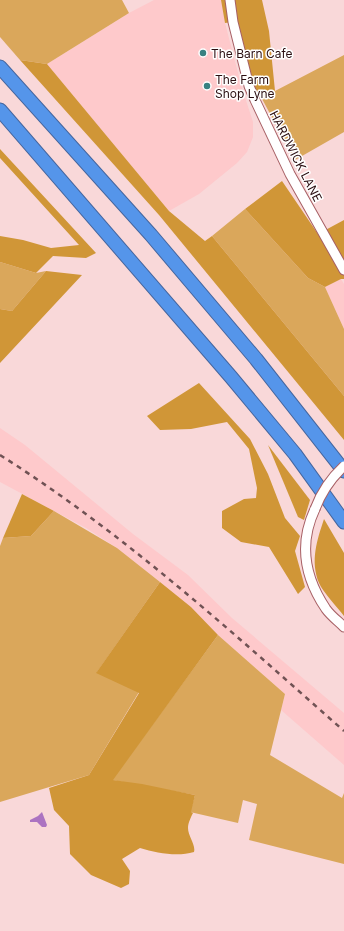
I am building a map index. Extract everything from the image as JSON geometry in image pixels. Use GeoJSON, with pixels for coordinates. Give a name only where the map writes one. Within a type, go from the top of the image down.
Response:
{"type":"FeatureCollection","features":[{"type":"Feature","properties":{"kind":"highway"},"geometry":{"type":"LineString","coordinates":[[0,67],[151,235],[256,359],[344,471]]}},
{"type":"Feature","properties":{"kind":"highway"},"geometry":{"type":"LineString","coordinates":[[0,110],[231,377],[295,454],[344,522]]}},
{"type":"Feature","properties":{"kind":"street","name":"HARDWICK LANE"},"geometry":{"type":"LineString","coordinates":[[230,0],[233,22],[255,100],[289,170],[344,270]]}},
{"type":"Feature","properties":{"kind":"street"},"geometry":{"type":"LineString","coordinates":[[344,466],[331,479],[318,499],[307,529],[306,550],[307,567],[311,584],[327,610],[344,627]]}},
{"type":"Feature","properties":{"kind":"shaded area"},"geometry":{"type":"Polygon","coordinates":[[[0,0],[122,0],[129,13],[47,64],[20,60],[0,37],[0,0]]]}},
{"type":"Feature","properties":{"kind":"shaded area"},"geometry":{"type":"Polygon","coordinates":[[[154,0],[221,0],[225,23],[242,88],[253,122],[253,137],[247,152],[237,163],[199,194],[169,211],[47,64],[129,13],[154,0]]]}},
{"type":"Feature","properties":{"kind":"shaded area"},"geometry":{"type":"Polygon","coordinates":[[[221,0],[262,0],[269,31],[275,91],[255,100],[233,22],[225,23],[221,0]]]}},
{"type":"Feature","properties":{"kind":"shaded area"},"geometry":{"type":"Polygon","coordinates":[[[344,55],[344,132],[295,160],[261,97],[344,55]]]}},
{"type":"Feature","properties":{"kind":"shaded area"},"geometry":{"type":"Polygon","coordinates":[[[20,60],[47,64],[169,211],[205,241],[212,236],[344,396],[344,440],[159,215],[20,60]]]}},
{"type":"Feature","properties":{"kind":"shaded area"},"geometry":{"type":"Polygon","coordinates":[[[0,149],[96,253],[86,258],[53,256],[36,273],[0,262],[0,236],[23,240],[51,248],[79,245],[0,158],[0,149]]]}},
{"type":"Feature","properties":{"kind":"shaded area"},"geometry":{"type":"Polygon","coordinates":[[[282,181],[318,234],[344,220],[344,279],[325,287],[308,278],[245,209],[282,181]]]}},
{"type":"Feature","properties":{"kind":"shaded area"},"geometry":{"type":"Polygon","coordinates":[[[245,209],[308,278],[325,287],[344,329],[344,396],[212,236],[245,209]]]}},
{"type":"Feature","properties":{"kind":"shaded area"},"geometry":{"type":"Polygon","coordinates":[[[0,262],[36,273],[46,271],[12,311],[0,309],[0,262]]]}},
{"type":"Feature","properties":{"kind":"shaded area"},"geometry":{"type":"Polygon","coordinates":[[[46,271],[82,275],[0,363],[0,309],[12,311],[46,271]]]}},
{"type":"Feature","properties":{"kind":"shaded area"},"geometry":{"type":"Polygon","coordinates":[[[341,279],[344,284],[344,329],[325,287],[341,279]]]}},
{"type":"Feature","properties":{"kind":"shaded area"},"geometry":{"type":"Polygon","coordinates":[[[199,383],[250,439],[268,474],[285,518],[300,536],[295,551],[305,587],[298,594],[269,547],[241,542],[222,528],[222,511],[244,499],[256,498],[257,488],[249,449],[227,422],[191,429],[160,430],[147,416],[199,383]]]}},
{"type":"Feature","properties":{"kind":"shaded area"},"geometry":{"type":"Polygon","coordinates":[[[0,428],[25,445],[133,534],[188,575],[232,618],[344,713],[344,765],[281,710],[285,694],[218,635],[191,607],[117,548],[86,528],[0,482],[0,428]]]}},
{"type":"Feature","properties":{"kind":"shaded area"},"geometry":{"type":"Polygon","coordinates":[[[268,445],[310,500],[304,520],[298,517],[268,445]]]}},
{"type":"Feature","properties":{"kind":"shaded area"},"geometry":{"type":"Polygon","coordinates":[[[22,494],[54,511],[31,536],[3,538],[22,494]]]}},
{"type":"Feature","properties":{"kind":"shaded area"},"geometry":{"type":"Polygon","coordinates":[[[54,511],[117,548],[160,582],[97,672],[139,692],[89,775],[0,802],[0,546],[3,538],[31,536],[54,511]]]}},
{"type":"Feature","properties":{"kind":"shaded area"},"geometry":{"type":"Polygon","coordinates":[[[324,519],[344,553],[344,616],[324,591],[316,575],[316,551],[324,519]]]}},
{"type":"Feature","properties":{"kind":"shaded area"},"geometry":{"type":"Polygon","coordinates":[[[160,582],[191,607],[218,635],[113,780],[142,784],[195,795],[191,812],[193,813],[188,828],[194,846],[194,852],[167,854],[140,848],[122,859],[130,871],[129,884],[121,888],[91,875],[70,854],[69,826],[54,810],[49,788],[89,775],[139,693],[96,673],[160,582]]]}},
{"type":"Feature","properties":{"kind":"shaded area"},"geometry":{"type":"Polygon","coordinates":[[[218,635],[285,694],[270,755],[342,798],[344,793],[344,864],[249,840],[257,804],[243,800],[238,823],[190,812],[195,795],[112,780],[218,635]]]}},
{"type":"Feature","properties":{"kind":"shaded area"},"geometry":{"type":"Polygon","coordinates":[[[42,812],[47,825],[46,827],[42,827],[37,822],[30,822],[30,820],[42,812]]]}},
{"type":"Feature","properties":{"kind":"railway"},"geometry":{"type":"LineString","coordinates":[[0,455],[46,486],[135,551],[220,622],[344,731]]}},
{"type":"Feature","properties":{"kind":"place","name":"The Barn Cafe"},"geometry":{"type":"Point","coordinates":[203,53]}},
{"type":"Feature","properties":{"kind":"place","name":"The Farm Shop Lyne"},"geometry":{"type":"Point","coordinates":[207,86]}}]}
